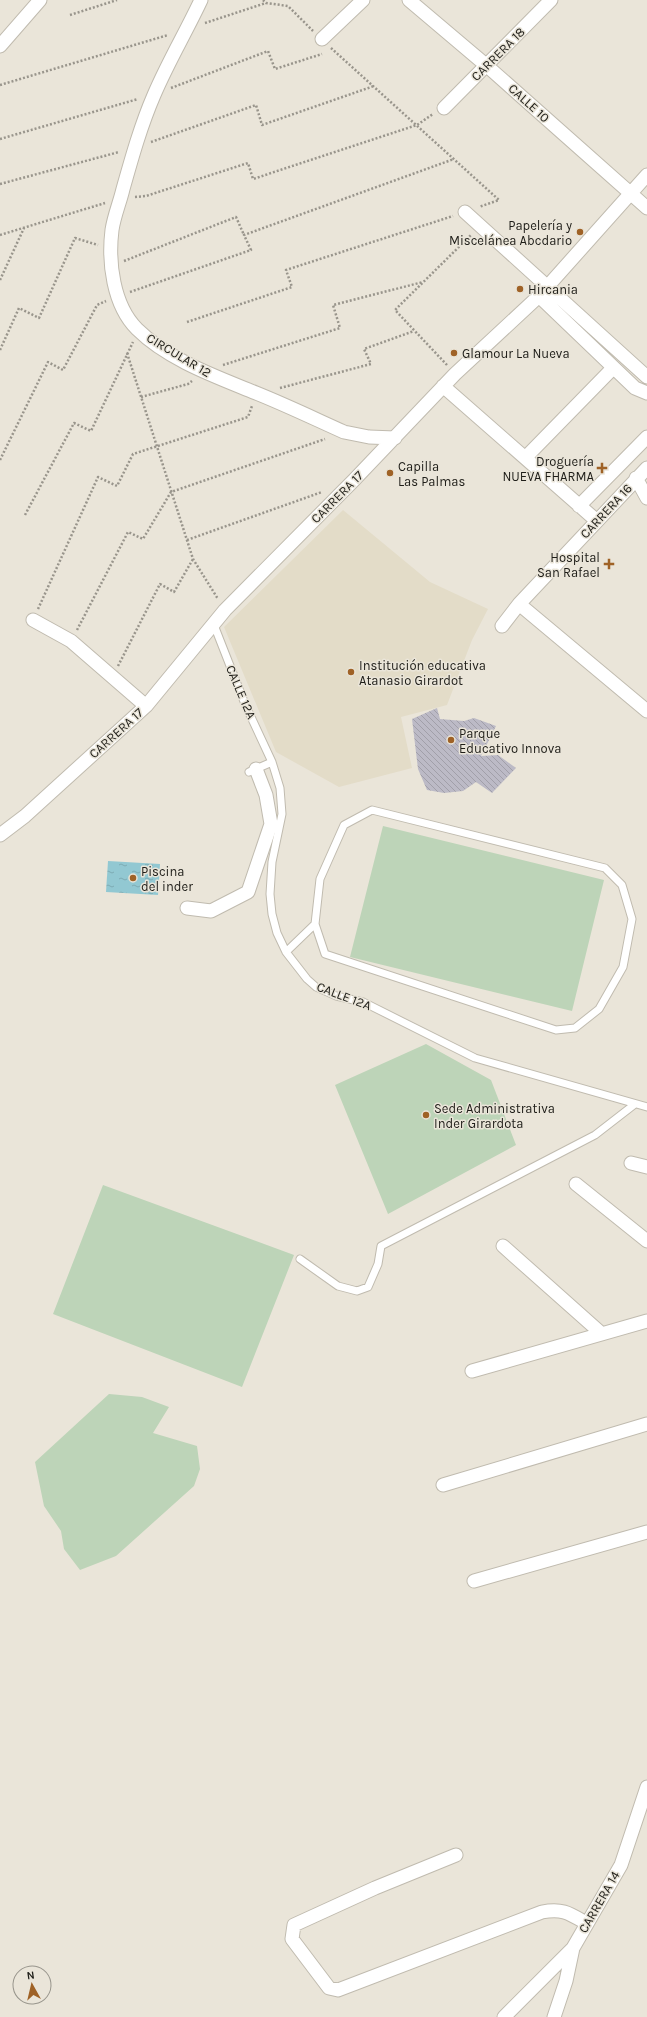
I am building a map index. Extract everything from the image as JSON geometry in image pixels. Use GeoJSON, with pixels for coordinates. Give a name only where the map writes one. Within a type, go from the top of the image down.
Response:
{"type":"FeatureCollection","features":[{"type":"Feature","properties":{"kind":"street"},"geometry":{"type":"LineString","coordinates":[[0,46],[40,0]]}},
{"type":"Feature","properties":{"kind":"street","name":"CIRCULAR 12"},"geometry":{"type":"LineString","coordinates":[[201,0],[188,29],[154,95],[135,148],[112,230],[111,266],[118,297],[129,320],[138,330],[153,342],[202,372],[257,393],[344,432],[369,437],[395,438]]}},
{"type":"Feature","properties":{"kind":"street"},"geometry":{"type":"LineString","coordinates":[[322,39],[363,0]]}},
{"type":"Feature","properties":{"kind":"street","name":"CALLE 10"},"geometry":{"type":"LineString","coordinates":[[409,0],[487,66],[647,208]]}},
{"type":"Feature","properties":{"kind":"street","name":"CARRERA 18"},"geometry":{"type":"LineString","coordinates":[[444,108],[551,0]]}},
{"type":"Feature","properties":{"kind":"street","name":"CARRERA 17"},"geometry":{"type":"LineString","coordinates":[[0,835],[25,816],[146,706],[225,610],[395,438],[443,386],[543,291],[629,193],[647,175]]}},
{"type":"Feature","properties":{"kind":"street"},"geometry":{"type":"LineString","coordinates":[[465,212],[543,291],[613,368],[635,388],[647,393]]}},
{"type":"Feature","properties":{"kind":"street"},"geometry":{"type":"LineString","coordinates":[[543,291],[647,377]]}},
{"type":"Feature","properties":{"kind":"street"},"geometry":{"type":"LineString","coordinates":[[526,457],[613,368]]}},
{"type":"Feature","properties":{"kind":"street"},"geometry":{"type":"LineString","coordinates":[[443,386],[598,521]]}},
{"type":"Feature","properties":{"kind":"street"},"geometry":{"type":"LineString","coordinates":[[579,506],[647,437]]}},
{"type":"Feature","properties":{"kind":"street","name":"CARRERA 16"},"geometry":{"type":"LineString","coordinates":[[502,626],[519,604],[647,468]]}},
{"type":"Feature","properties":{"kind":"street"},"geometry":{"type":"LineString","coordinates":[[636,478],[647,498]]}},
{"type":"Feature","properties":{"kind":"street"},"geometry":{"type":"LineString","coordinates":[[519,604],[647,711]]}},
{"type":"Feature","properties":{"kind":"street"},"geometry":{"type":"LineString","coordinates":[[33,620],[71,641],[146,706]]}},
{"type":"Feature","properties":{"kind":"street"},"geometry":{"type":"LineString","coordinates":[[187,908],[211,910],[248,892],[271,824],[266,795],[253,770]]}},
{"type":"Feature","properties":{"kind":"street"},"geometry":{"type":"LineString","coordinates":[[630,1163],[647,1168]]}},
{"type":"Feature","properties":{"kind":"street"},"geometry":{"type":"LineString","coordinates":[[576,1184],[647,1241]]}},
{"type":"Feature","properties":{"kind":"street"},"geometry":{"type":"LineString","coordinates":[[503,1246],[602,1334]]}},
{"type":"Feature","properties":{"kind":"street"},"geometry":{"type":"LineString","coordinates":[[472,1371],[647,1321]]}},
{"type":"Feature","properties":{"kind":"street"},"geometry":{"type":"LineString","coordinates":[[443,1485],[647,1424]]}},
{"type":"Feature","properties":{"kind":"street"},"geometry":{"type":"LineString","coordinates":[[474,1581],[647,1532]]}},
{"type":"Feature","properties":{"kind":"street","name":"CARRERA 14"},"geometry":{"type":"LineString","coordinates":[[554,2017],[566,1981],[573,1948],[586,1923],[621,1865],[647,1787]]}},
{"type":"Feature","properties":{"kind":"street"},"geometry":{"type":"LineString","coordinates":[[456,1855],[375,1888],[294,1925],[292,1940],[329,1988],[338,1990],[542,1912],[555,1910],[562,1911],[569,1913],[586,1923]]}},
{"type":"Feature","properties":{"kind":"street"},"geometry":{"type":"LineString","coordinates":[[504,2017],[573,1948]]}},
{"type":"Feature","properties":{"kind":"lane","name":"CALLE 12A"},"geometry":{"type":"LineString","coordinates":[[214,625],[245,704],[272,762],[280,788],[282,814],[272,862],[270,894],[272,914],[277,934],[286,952],[316,988],[336,996],[364,1002],[475,1058],[647,1107]]}},
{"type":"Feature","properties":{"kind":"lane"},"geometry":{"type":"LineString","coordinates":[[253,770],[272,762]]}},
{"type":"Feature","properties":{"kind":"lane"},"geometry":{"type":"LineString","coordinates":[[286,952],[315,924],[320,879],[344,825],[372,810],[605,868],[622,885],[632,919],[623,967],[599,1009],[575,1028],[556,1030],[325,954],[315,924]]}},
{"type":"Feature","properties":{"kind":"lane"},"geometry":{"type":"LineString","coordinates":[[300,1260],[338,1286],[357,1291],[368,1287],[378,1264],[381,1246],[595,1135],[635,1104]]}},
{"type":"Feature","properties":{"kind":"path"},"geometry":{"type":"LineString","coordinates":[[70,15],[117,0]]}},
{"type":"Feature","properties":{"kind":"path"},"geometry":{"type":"LineString","coordinates":[[263,0],[266,3]]}},
{"type":"Feature","properties":{"kind":"path"},"geometry":{"type":"LineString","coordinates":[[0,85],[188,29],[266,3],[288,6],[322,39],[499,200],[286,270],[292,288],[187,322]]}},
{"type":"Feature","properties":{"kind":"path"},"geometry":{"type":"LineString","coordinates":[[0,184],[135,148],[256,105],[262,125],[374,86]]}},
{"type":"Feature","properties":{"kind":"path"},"geometry":{"type":"LineString","coordinates":[[0,235],[121,198],[146,196],[248,163],[253,178],[417,125],[444,108]]}},
{"type":"Feature","properties":{"kind":"path"},"geometry":{"type":"LineString","coordinates":[[244,235],[454,159]]}},
{"type":"Feature","properties":{"kind":"path"},"geometry":{"type":"LineString","coordinates":[[0,460],[48,362],[63,370],[97,304],[251,250],[236,218],[111,266]]}},
{"type":"Feature","properties":{"kind":"path"},"geometry":{"type":"LineString","coordinates":[[455,374],[395,310],[480,227]]}},
{"type":"Feature","properties":{"kind":"path"},"geometry":{"type":"LineString","coordinates":[[0,280],[24,228]]}},
{"type":"Feature","properties":{"kind":"path"},"geometry":{"type":"LineString","coordinates":[[0,350],[19,308],[39,318],[75,238],[112,250]]}},
{"type":"Feature","properties":{"kind":"path"},"geometry":{"type":"LineString","coordinates":[[141,397],[188,384],[202,372],[340,328],[333,305],[423,282]]}},
{"type":"Feature","properties":{"kind":"path"},"geometry":{"type":"LineString","coordinates":[[25,515],[74,423],[91,431],[138,330]]}},
{"type":"Feature","properties":{"kind":"path"},"geometry":{"type":"LineString","coordinates":[[33,620],[98,477],[117,486],[133,454],[248,417],[257,393],[370,364],[364,349],[414,331]]}},
{"type":"Feature","properties":{"kind":"path"},"geometry":{"type":"LineString","coordinates":[[127,353],[193,559],[225,610]]}},
{"type":"Feature","properties":{"kind":"path"},"geometry":{"type":"LineString","coordinates":[[71,641],[128,532],[143,539],[171,492],[344,432]]}},
{"type":"Feature","properties":{"kind":"path"},"geometry":{"type":"LineString","coordinates":[[187,540],[325,491]]}},
{"type":"Feature","properties":{"kind":"path"},"geometry":{"type":"LineString","coordinates":[[112,677],[160,584],[174,592],[193,559]]}},
{"type":"Feature","properties":{"kind":"shaded area","name":"Institución educativa Atanasio Girardot"},"geometry":{"type":"Polygon","coordinates":[[[343,510],[430,582],[488,609],[472,640],[447,705],[401,717],[412,768],[339,787],[276,752],[224,627],[343,510]]]}},
{"type":"Feature","properties":{"kind":"green space"},"geometry":{"type":"Polygon","coordinates":[[[383,826],[604,880],[572,1011],[350,957],[383,826]]]}},
{"type":"Feature","properties":{"kind":"green space","name":"Sede Administrativa Inder Girardota"},"geometry":{"type":"Polygon","coordinates":[[[426,1044],[491,1080],[516,1145],[388,1214],[335,1085],[426,1044]]]}},
{"type":"Feature","properties":{"kind":"green space"},"geometry":{"type":"Polygon","coordinates":[[[103,1185],[294,1255],[242,1387],[53,1314],[103,1185]]]}},
{"type":"Feature","properties":{"kind":"green space"},"geometry":{"type":"Polygon","coordinates":[[[109,1394],[142,1397],[169,1407],[153,1433],[197,1446],[200,1469],[194,1486],[116,1556],[80,1570],[64,1549],[61,1531],[44,1506],[35,1462],[109,1394]]]}},
{"type":"Feature","properties":{"kind":"water","name":"Piscina del inder"},"geometry":{"type":"Polygon","coordinates":[[[108,861],[160,864],[158,895],[106,892],[108,861]]]}},
{"type":"Feature","properties":{"kind":"building","name":"Parque Educativo Innova"},"geometry":{"type":"Polygon","coordinates":[[[437,708],[440,719],[464,721],[474,718],[496,726],[481,756],[498,755],[516,768],[492,793],[476,782],[463,791],[444,793],[427,790],[418,769],[412,719],[437,708]]]}},
{"type":"Feature","properties":{"kind":"place","name":"Papelería y Miscelánea Abcdario"},"geometry":{"type":"Point","coordinates":[580,232]}},
{"type":"Feature","properties":{"kind":"place","name":"Hircania"},"geometry":{"type":"Point","coordinates":[520,289]}},
{"type":"Feature","properties":{"kind":"place","name":"Glamour La Nueva"},"geometry":{"type":"Point","coordinates":[454,353]}},
{"type":"Feature","properties":{"kind":"place","name":"Droguería NUEVA FHARMA"},"geometry":{"type":"Point","coordinates":[602,468]}},
{"type":"Feature","properties":{"kind":"place","name":"Capilla Las Palmas"},"geometry":{"type":"Point","coordinates":[390,473]}},
{"type":"Feature","properties":{"kind":"place","name":"Hospital San Rafael"},"geometry":{"type":"Point","coordinates":[609,564]}},
{"type":"Feature","properties":{"kind":"place","name":"Institución educativa Atanasio Girardot"},"geometry":{"type":"Point","coordinates":[351,672]}},
{"type":"Feature","properties":{"kind":"place","name":"Parque Educativo Innova"},"geometry":{"type":"Point","coordinates":[451,740]}},
{"type":"Feature","properties":{"kind":"place","name":"Piscina del inder"},"geometry":{"type":"Point","coordinates":[133,878]}},
{"type":"Feature","properties":{"kind":"place","name":"Sede Administrativa Inder Girardota"},"geometry":{"type":"Point","coordinates":[426,1115]}}]}
